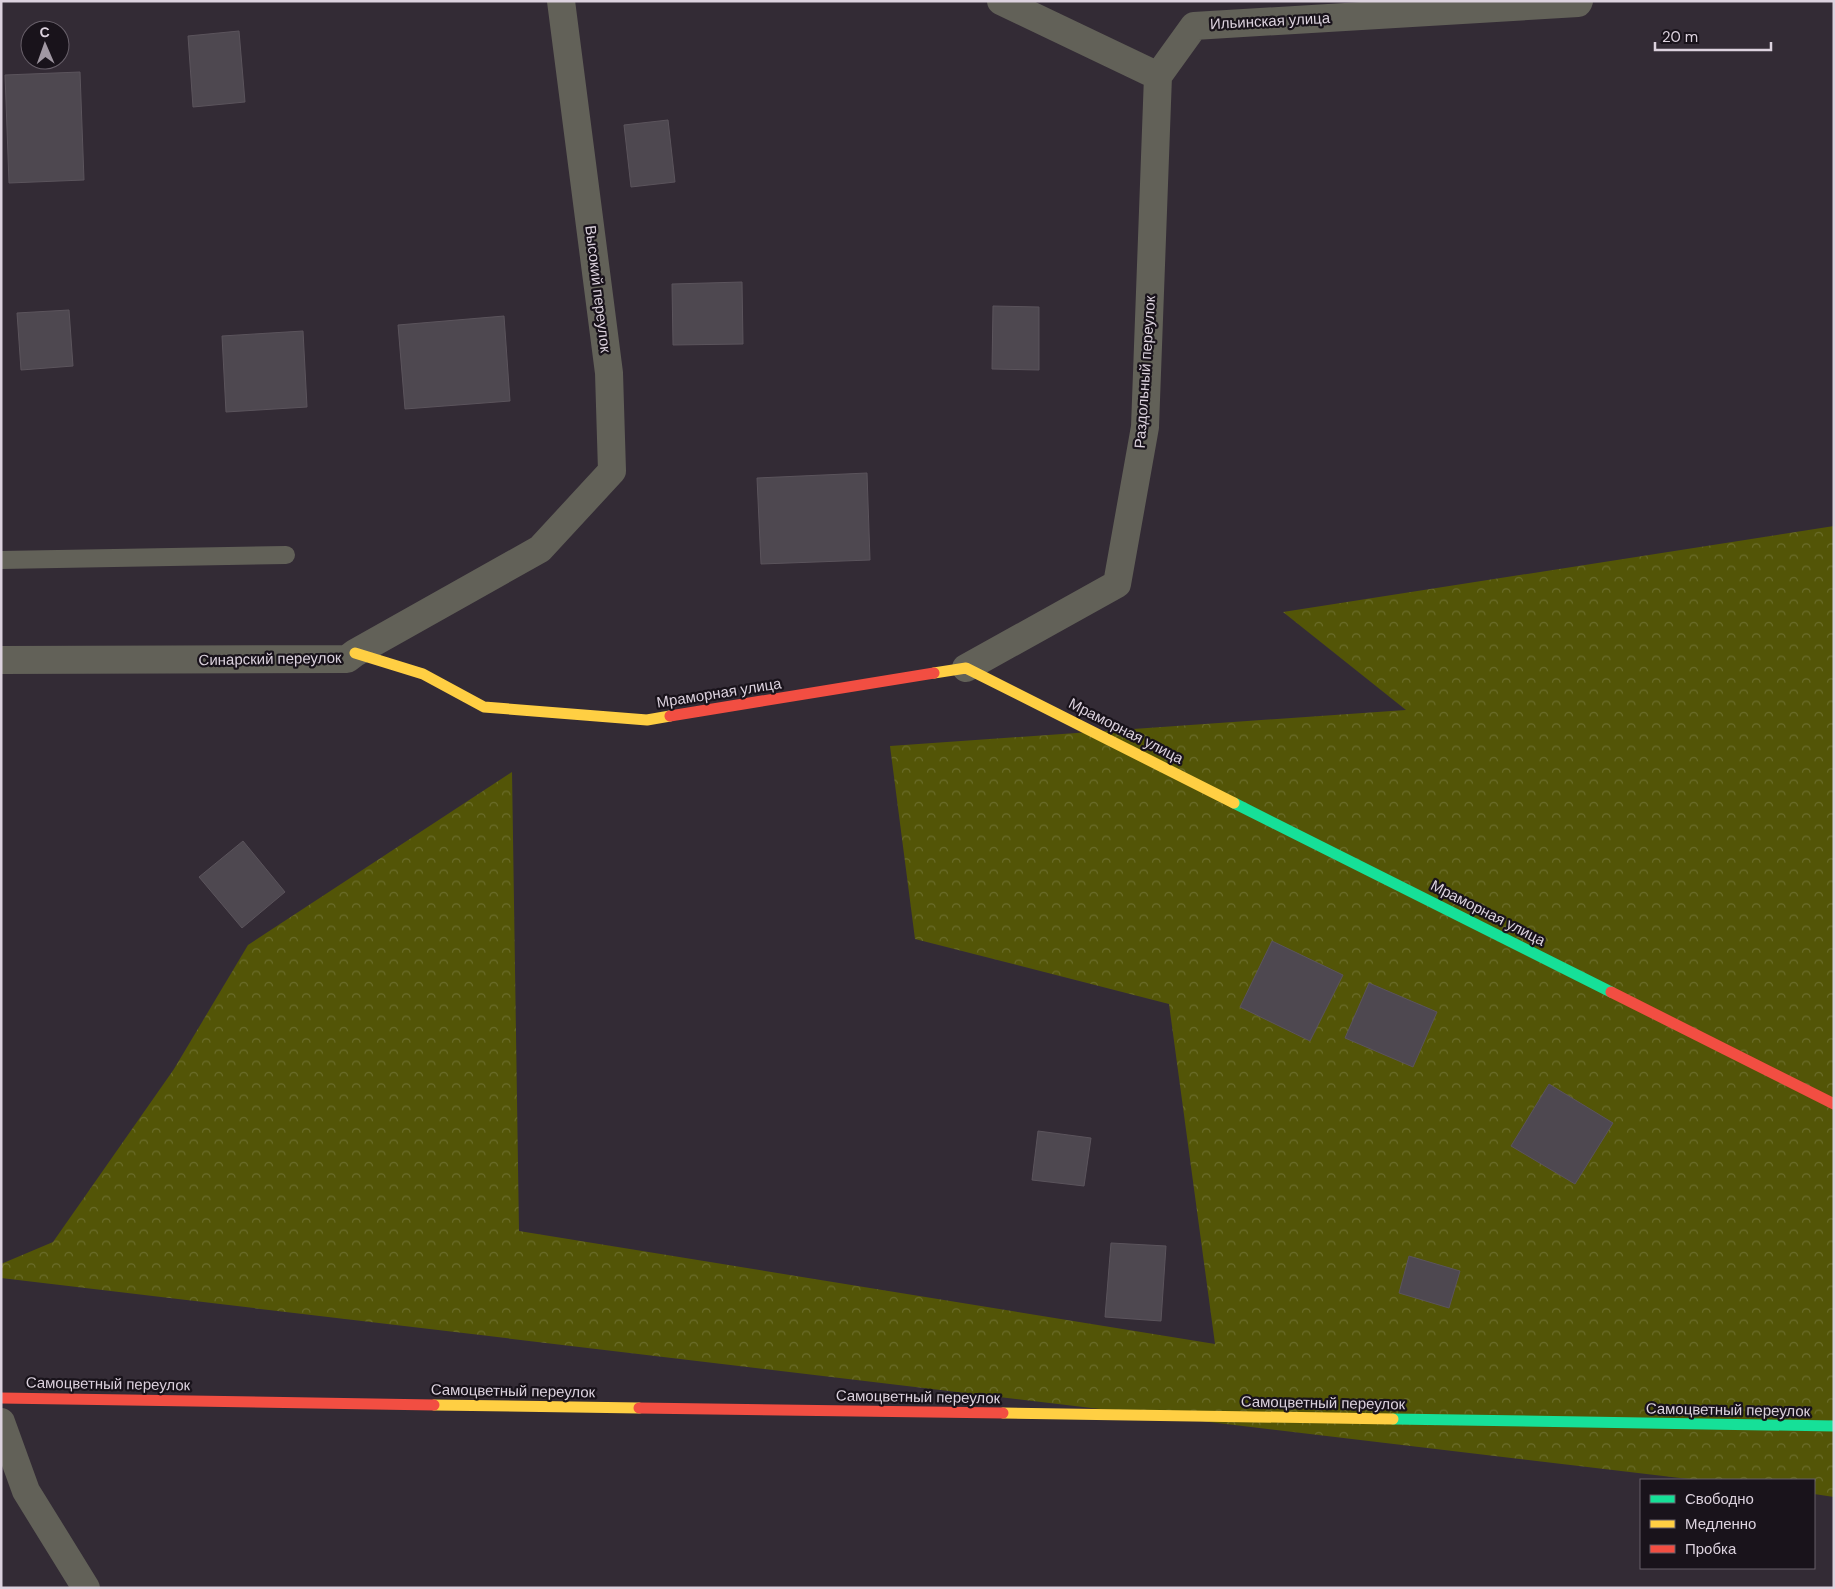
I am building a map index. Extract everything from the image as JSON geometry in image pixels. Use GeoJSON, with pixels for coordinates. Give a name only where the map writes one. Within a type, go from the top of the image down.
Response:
{"type":"FeatureCollection","features":[{"type":"Feature","properties":{"kind":"street","name":"Высокий переулок"},"geometry":{"type":"LineString","coordinates":[[540,549],[612,470],[609,373],[561,1]]}},
{"type":"Feature","properties":{"kind":"street"},"geometry":{"type":"LineString","coordinates":[[1001,1],[1158,76]]}},
{"type":"Feature","properties":{"kind":"street","name":"Ильинская улица"},"geometry":{"type":"LineString","coordinates":[[1158,76],[1194,26],[1579,1]]}},
{"type":"Feature","properties":{"kind":"street","name":"Раздольный переулок"},"geometry":{"type":"LineString","coordinates":[[966,668],[1117,584],[1145,427],[1158,76]]}},
{"type":"Feature","properties":{"kind":"street","name":"Синарский переулок"},"geometry":{"type":"LineString","coordinates":[[1,660],[348,659],[355,653],[540,549]]}},
{"type":"Feature","properties":{"kind":"street","name":"Мраморная улица"},"geometry":{"type":"LineString","coordinates":[[355,653],[424,674],[484,707],[647,720],[966,668],[1834,1104]]}},
{"type":"Feature","properties":{"kind":"street","name":"Самоцветный переулок"},"geometry":{"type":"LineString","coordinates":[[1,1398],[1834,1426]]}},
{"type":"Feature","properties":{"kind":"street"},"geometry":{"type":"LineString","coordinates":[[1,1422],[26,1491],[86,1588]]}},
{"type":"Feature","properties":{"kind":"lane"},"geometry":{"type":"LineString","coordinates":[[1,560],[286,555]]}},
{"type":"Feature","properties":{"kind":"green space"},"geometry":{"type":"Polygon","coordinates":[[[1834,526],[1834,1497],[1815,1494],[1815,1479],[1689,1479],[1,1278],[1,1264],[53,1242],[174,1069],[248,945],[512,772],[519,1231],[1215,1344],[1169,1004],[915,939],[890,746],[1406,710],[1283,612],[1834,526]]]}},
{"type":"Feature","properties":{"kind":"building"},"geometry":{"type":"Polygon","coordinates":[[[239,31],[245,102],[193,107],[188,36],[239,31]]]}},
{"type":"Feature","properties":{"kind":"building"},"geometry":{"type":"Polygon","coordinates":[[[80,72],[84,180],[9,183],[5,75],[80,72]]]}},
{"type":"Feature","properties":{"kind":"building"},"geometry":{"type":"Polygon","coordinates":[[[668,120],[675,182],[631,187],[624,125],[668,120]]]}},
{"type":"Feature","properties":{"kind":"building"},"geometry":{"type":"Polygon","coordinates":[[[742,282],[743,344],[673,345],[672,284],[742,282]]]}},
{"type":"Feature","properties":{"kind":"building"},"geometry":{"type":"Polygon","coordinates":[[[993,306],[1039,307],[1039,370],[992,369],[993,306]]]}},
{"type":"Feature","properties":{"kind":"building"},"geometry":{"type":"Polygon","coordinates":[[[69,310],[73,366],[21,370],[17,313],[69,310]]]}},
{"type":"Feature","properties":{"kind":"building"},"geometry":{"type":"Polygon","coordinates":[[[504,316],[510,401],[405,409],[398,325],[504,316]]]}},
{"type":"Feature","properties":{"kind":"building"},"geometry":{"type":"Polygon","coordinates":[[[303,331],[307,407],[226,412],[222,336],[303,331]]]}},
{"type":"Feature","properties":{"kind":"building"},"geometry":{"type":"Polygon","coordinates":[[[867,473],[870,560],[761,564],[757,478],[867,473]]]}},
{"type":"Feature","properties":{"kind":"building"},"geometry":{"type":"Polygon","coordinates":[[[243,841],[285,892],[242,928],[199,877],[243,841]]]}},
{"type":"Feature","properties":{"kind":"building"},"geometry":{"type":"Polygon","coordinates":[[[1272,941],[1343,975],[1310,1041],[1240,1007],[1272,941]]]}},
{"type":"Feature","properties":{"kind":"building"},"geometry":{"type":"Polygon","coordinates":[[[1369,983],[1437,1012],[1413,1067],[1345,1038],[1369,983]]]}},
{"type":"Feature","properties":{"kind":"building"},"geometry":{"type":"Polygon","coordinates":[[[1549,1084],[1613,1123],[1575,1184],[1511,1146],[1549,1084]]]}},
{"type":"Feature","properties":{"kind":"building"},"geometry":{"type":"Polygon","coordinates":[[[1038,1131],[1091,1138],[1084,1186],[1032,1180],[1038,1131]]]}},
{"type":"Feature","properties":{"kind":"building"},"geometry":{"type":"Polygon","coordinates":[[[1111,1243],[1166,1246],[1161,1321],[1105,1317],[1111,1243]]]}},
{"type":"Feature","properties":{"kind":"building"},"geometry":{"type":"Polygon","coordinates":[[[1409,1256],[1460,1271],[1449,1308],[1399,1293],[1409,1256]]]}},
{"type":"Feature","properties":{"kind":"traffic: fast"},"geometry":{"type":"LineString","coordinates":[[1234,803],[1611,992]]}},
{"type":"Feature","properties":{"kind":"traffic: fast"},"geometry":{"type":"LineString","coordinates":[[1393,1419],[1834,1426]]}},
{"type":"Feature","properties":{"kind":"traffic: slow"},"geometry":{"type":"LineString","coordinates":[[355,653],[423,674],[484,707],[647,720],[670,716]]}},
{"type":"Feature","properties":{"kind":"traffic: slow"},"geometry":{"type":"LineString","coordinates":[[934,673],[966,668],[1234,803]]}},
{"type":"Feature","properties":{"kind":"traffic: slow"},"geometry":{"type":"LineString","coordinates":[[434,1405],[639,1408]]}},
{"type":"Feature","properties":{"kind":"traffic: slow"},"geometry":{"type":"LineString","coordinates":[[1003,1413],[1393,1419]]}},
{"type":"Feature","properties":{"kind":"traffic: jam"},"geometry":{"type":"LineString","coordinates":[[670,716],[934,673]]}},
{"type":"Feature","properties":{"kind":"traffic: jam"},"geometry":{"type":"LineString","coordinates":[[1611,992],[1834,1104]]}},
{"type":"Feature","properties":{"kind":"traffic: jam"},"geometry":{"type":"LineString","coordinates":[[1,1398],[434,1405]]}},
{"type":"Feature","properties":{"kind":"traffic: jam"},"geometry":{"type":"LineString","coordinates":[[639,1408],[1003,1413]]}}]}
